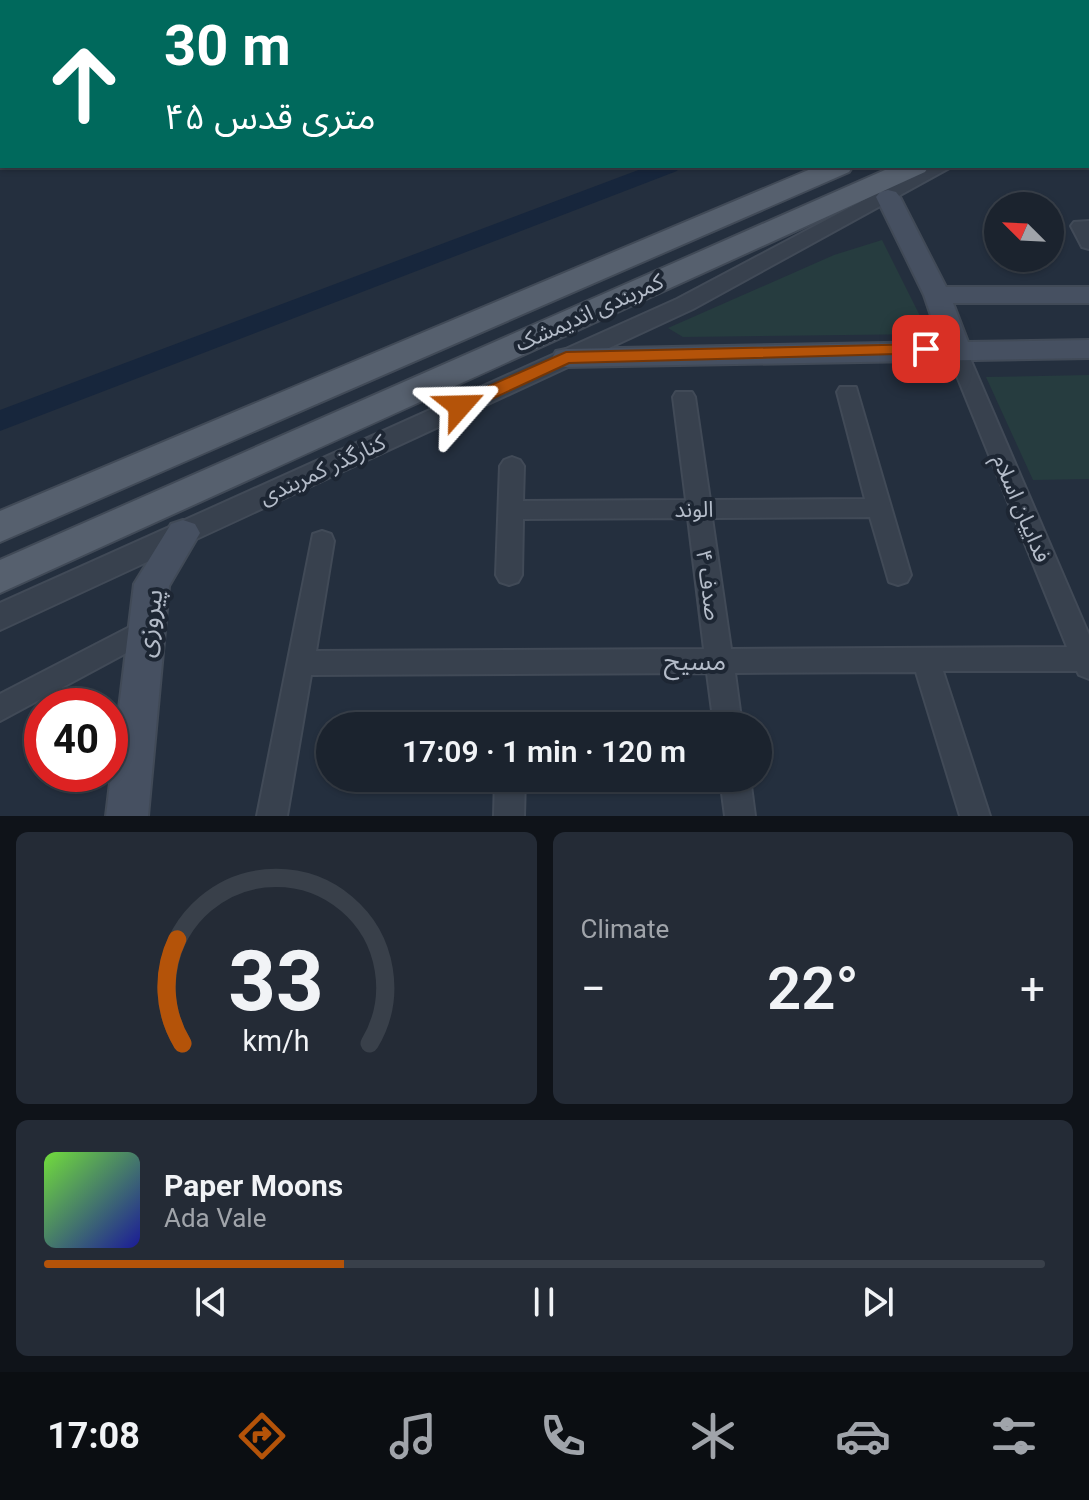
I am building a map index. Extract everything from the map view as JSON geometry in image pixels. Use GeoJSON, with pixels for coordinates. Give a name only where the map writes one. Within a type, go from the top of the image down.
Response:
{"type":"FeatureCollection","features":[{"type":"Feature","properties":{"kind":"main road","name":"کمربندی اندیمشک"},"geometry":{"type":"LineString","coordinates":[[0,527],[835,168]]}},
{"type":"Feature","properties":{"kind":"main road","name":"کمربندی اندیمشک"},"geometry":{"type":"LineString","coordinates":[[0,577],[912,168]]}},
{"type":"Feature","properties":{"kind":"main road"},"geometry":{"type":"LineString","coordinates":[[888,197],[937,295],[956,349]]}},
{"type":"Feature","properties":{"kind":"main road"},"geometry":{"type":"LineString","coordinates":[[937,295],[1089,295]]}},
{"type":"Feature","properties":{"kind":"main road"},"geometry":{"type":"LineString","coordinates":[[566,358],[1089,349]]}},
{"type":"Feature","properties":{"kind":"main road","name":"پیروزی"},"geometry":{"type":"LineString","coordinates":[[127,816],[152,584],[183,533]]}},
{"type":"Feature","properties":{"kind":"street","name":"کنارگذر کمربندی"},"geometry":{"type":"LineString","coordinates":[[0,617],[685,304],[939,168]]}},
{"type":"Feature","properties":{"kind":"street"},"geometry":{"type":"LineString","coordinates":[[1089,226],[1080,226],[1089,243]]}},
{"type":"Feature","properties":{"kind":"street","name":"فداییان اسلام"},"geometry":{"type":"LineString","coordinates":[[956,349],[1088,662]]}},
{"type":"Feature","properties":{"kind":"street"},"geometry":{"type":"LineString","coordinates":[[848,392],[898,575]]}},
{"type":"Feature","properties":{"kind":"street","name":"صدف ۴"},"geometry":{"type":"LineString","coordinates":[[684,397],[726,712]]}},
{"type":"Feature","properties":{"kind":"street"},"geometry":{"type":"LineString","coordinates":[[509,575],[512,466]]}},
{"type":"Feature","properties":{"kind":"street","name":"الوند"},"geometry":{"type":"LineString","coordinates":[[511,510],[878,508]]}},
{"type":"Feature","properties":{"kind":"street"},"geometry":{"type":"LineString","coordinates":[[272,816],[322,541]]}},
{"type":"Feature","properties":{"kind":"street"},"geometry":{"type":"LineString","coordinates":[[0,708],[147,629]]}},
{"type":"Feature","properties":{"kind":"street"},"geometry":{"type":"LineString","coordinates":[[926,660],[975,816]]}},
{"type":"Feature","properties":{"kind":"street","name":"مسیح"},"geometry":{"type":"LineString","coordinates":[[300,663],[1088,662]]}},
{"type":"Feature","properties":{"kind":"street"},"geometry":{"type":"LineString","coordinates":[[509,816],[510,792]]}},
{"type":"Feature","properties":{"kind":"street"},"geometry":{"type":"LineString","coordinates":[[737,792],[740,816]]}},
{"type":"Feature","properties":{"kind":"green space"},"geometry":{"type":"Polygon","coordinates":[[[882,240],[929,334],[683,337],[668,328],[834,255],[882,240]]]}},
{"type":"Feature","properties":{"kind":"green space"},"geometry":{"type":"Polygon","coordinates":[[[1089,375],[1089,479],[1033,480],[986,377],[1089,375]]]}},
{"type":"Feature","properties":{"kind":"waterway"},"geometry":{"type":"LineString","coordinates":[[0,421],[664,168]]}},
{"type":"Feature","properties":{"kind":"route"},"geometry":{"type":"LineString","coordinates":[[460,406],[566,358],[926,349]]}}]}
